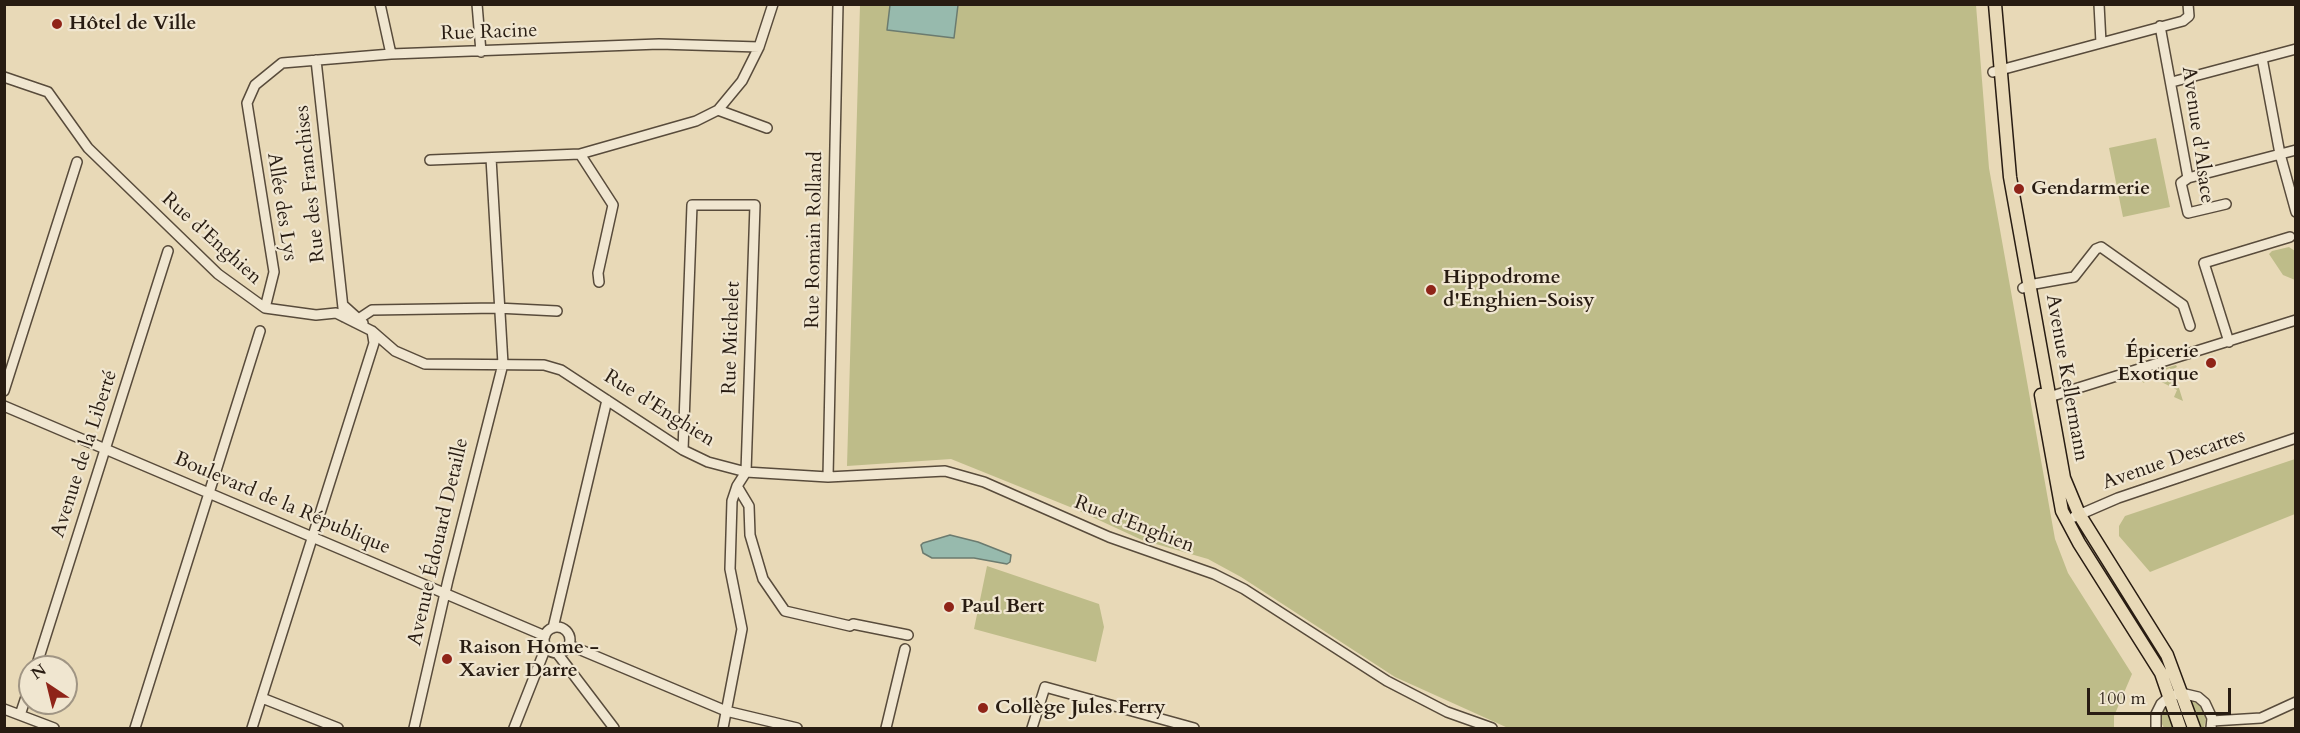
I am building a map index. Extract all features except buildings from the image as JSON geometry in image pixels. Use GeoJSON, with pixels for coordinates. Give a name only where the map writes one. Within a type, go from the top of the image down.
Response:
{"type":"FeatureCollection","features":[{"type":"Feature","properties":{"kind":"main road","name":"Avenue Kellermann"},"geometry":{"type":"LineString","coordinates":[[1990,4],[2004,185],[2026,286],[2045,398],[2057,490],[2067,521],[2161,673],[2180,729]]}},
{"type":"Feature","properties":{"kind":"main road","name":"Avenue Kellermann"},"geometry":{"type":"LineString","coordinates":[[1995,4],[1996,71]]}},
{"type":"Feature","properties":{"kind":"main road","name":"Avenue Kellermann"},"geometry":{"type":"LineString","coordinates":[[2045,398],[2064,478],[2079,514],[2168,655],[2194,729]]}},
{"type":"Feature","properties":{"kind":"street"},"geometry":{"type":"LineString","coordinates":[[380,4],[391,54]]}},
{"type":"Feature","properties":{"kind":"street"},"geometry":{"type":"LineString","coordinates":[[477,4],[482,52]]}},
{"type":"Feature","properties":{"kind":"street"},"geometry":{"type":"LineString","coordinates":[[430,160],[580,154],[696,121],[718,110],[742,81],[759,47],[773,4]]}},
{"type":"Feature","properties":{"kind":"street","name":"Rue Romain Rolland"},"geometry":{"type":"LineString","coordinates":[[828,477],[838,4]]}},
{"type":"Feature","properties":{"kind":"street"},"geometry":{"type":"LineString","coordinates":[[2099,4],[2101,43]]}},
{"type":"Feature","properties":{"kind":"street"},"geometry":{"type":"LineString","coordinates":[[1996,71],[2183,21],[2189,16],[2188,4]]}},
{"type":"Feature","properties":{"kind":"street","name":"Avenue d'Alsace"},"geometry":{"type":"LineString","coordinates":[[2160,26],[2188,178],[2181,183],[2188,213],[2226,204]]}},
{"type":"Feature","properties":{"kind":"street","name":"Rue Racine"},"geometry":{"type":"LineString","coordinates":[[247,110],[251,90],[282,63],[391,54],[659,44],[759,47]]}},
{"type":"Feature","properties":{"kind":"street"},"geometry":{"type":"LineString","coordinates":[[2172,82],[2295,49]]}},
{"type":"Feature","properties":{"kind":"street"},"geometry":{"type":"LineString","coordinates":[[2262,58],[2280,154],[2295,212]]}},
{"type":"Feature","properties":{"kind":"street","name":"Rue des Franchises"},"geometry":{"type":"LineString","coordinates":[[316,60],[343,304],[341,310],[344,317]]}},
{"type":"Feature","properties":{"kind":"street","name":"Rue d'Enghien"},"geometry":{"type":"LineString","coordinates":[[4,77],[48,92],[96,156],[218,274],[265,308],[316,315],[336,313],[357,320],[395,351],[425,364],[544,365],[561,370],[683,450],[708,462],[746,472],[828,477],[945,471],[984,482],[1109,537],[1214,574],[1244,589],[1387,681],[1447,712],[1492,729]]}},
{"type":"Feature","properties":{"kind":"street","name":"Allée des Lys"},"geometry":{"type":"LineString","coordinates":[[247,110],[274,272],[265,308]]}},
{"type":"Feature","properties":{"kind":"street"},"geometry":{"type":"LineString","coordinates":[[718,110],[767,128]]}},
{"type":"Feature","properties":{"kind":"street"},"geometry":{"type":"LineString","coordinates":[[2188,178],[2295,150]]}},
{"type":"Feature","properties":{"kind":"street"},"geometry":{"type":"LineString","coordinates":[[580,154],[614,205],[598,273],[599,282]]}},
{"type":"Feature","properties":{"kind":"street","name":"Avenue Édouard Detaille"},"geometry":{"type":"LineString","coordinates":[[414,729],[445,592],[503,364],[490,158]]}},
{"type":"Feature","properties":{"kind":"street"},"geometry":{"type":"LineString","coordinates":[[4,391],[77,162]]}},
{"type":"Feature","properties":{"kind":"street","name":"Rue Michelet"},"geometry":{"type":"LineString","coordinates":[[683,450],[692,205],[755,205],[746,472]]}},
{"type":"Feature","properties":{"kind":"street"},"geometry":{"type":"LineString","coordinates":[[2229,342],[2204,263],[2290,237]]}},
{"type":"Feature","properties":{"kind":"street"},"geometry":{"type":"LineString","coordinates":[[2026,286],[2074,277],[2096,249],[2102,247],[2183,305],[2190,326]]}},
{"type":"Feature","properties":{"kind":"street","name":"Avenue de la Liberté"},"geometry":{"type":"LineString","coordinates":[[40,655],[168,251]]}},
{"type":"Feature","properties":{"kind":"street"},"geometry":{"type":"LineString","coordinates":[[343,304],[357,320],[372,310],[497,308],[556,311]]}},
{"type":"Feature","properties":{"kind":"street"},"geometry":{"type":"LineString","coordinates":[[2045,398],[2295,320]]}},
{"type":"Feature","properties":{"kind":"street"},"geometry":{"type":"LineString","coordinates":[[135,729],[260,331]]}},
{"type":"Feature","properties":{"kind":"street"},"geometry":{"type":"LineString","coordinates":[[252,729],[374,344],[372,331]]}},
{"type":"Feature","properties":{"kind":"street"},"geometry":{"type":"LineString","coordinates":[[371,353],[379,347],[395,351]]}},
{"type":"Feature","properties":{"kind":"street"},"geometry":{"type":"LineString","coordinates":[[514,729],[546,647],[545,636],[553,628],[607,400]]}},
{"type":"Feature","properties":{"kind":"street","name":"Boulevard de la République"},"geometry":{"type":"LineString","coordinates":[[4,406],[545,636]]}},
{"type":"Feature","properties":{"kind":"street","name":"Avenue Descartes"},"geometry":{"type":"LineString","coordinates":[[2067,521],[2079,514],[2295,438]]}},
{"type":"Feature","properties":{"kind":"street"},"geometry":{"type":"LineString","coordinates":[[723,729],[742,629],[730,559],[732,501],[737,486],[746,472]]}},
{"type":"Feature","properties":{"kind":"street"},"geometry":{"type":"LineString","coordinates":[[737,486],[748,506],[750,535],[763,579],[786,611],[850,626],[854,624],[908,635]]}},
{"type":"Feature","properties":{"kind":"street"},"geometry":{"type":"LineString","coordinates":[[553,628],[561,628],[567,633],[568,645]]}},
{"type":"Feature","properties":{"kind":"street"},"geometry":{"type":"LineString","coordinates":[[568,645],[726,711],[797,729]]}},
{"type":"Feature","properties":{"kind":"street"},"geometry":{"type":"LineString","coordinates":[[557,653],[568,645]]}},
{"type":"Feature","properties":{"kind":"street"},"geometry":{"type":"LineString","coordinates":[[546,647],[557,653],[614,729]]}},
{"type":"Feature","properties":{"kind":"street"},"geometry":{"type":"LineString","coordinates":[[886,729],[905,649]]}},
{"type":"Feature","properties":{"kind":"street"},"geometry":{"type":"LineString","coordinates":[[1032,729],[1045,687],[1190,728]]}},
{"type":"Feature","properties":{"kind":"street"},"geometry":{"type":"LineString","coordinates":[[2156,729],[2158,709],[2169,697],[2181,693],[2198,697],[2205,703],[2211,725],[2261,718],[2295,702]]}},
{"type":"Feature","properties":{"kind":"street"},"geometry":{"type":"LineString","coordinates":[[262,698],[338,729]]}},
{"type":"Feature","properties":{"kind":"street"},"geometry":{"type":"LineString","coordinates":[[20,715],[54,729]]}},
{"type":"Feature","properties":{"kind":"shaded area","name":"Hippodrome d'Enghien-Soisy"},"geometry":{"type":"Polygon","coordinates":[[[860,5],[1976,5],[1989,168],[2055,539],[2068,573],[2132,674],[2114,716],[2114,728],[1508,728],[1395,677],[1241,577],[1208,559],[1142,540],[1075,509],[951,459],[847,466],[860,5]]]}},
{"type":"Feature","properties":{"kind":"shaded area"},"geometry":{"type":"Polygon","coordinates":[[[890,5],[958,5],[954,38],[887,30],[890,5]]]}},
{"type":"Feature","properties":{"kind":"shaded area"},"geometry":{"type":"Polygon","coordinates":[[[2156,138],[2170,207],[2123,217],[2109,148],[2156,138]]]}},
{"type":"Feature","properties":{"kind":"shaded area"},"geometry":{"type":"Polygon","coordinates":[[[2289,247],[2295,251],[2295,280],[2283,275],[2269,254],[2272,251],[2289,247]]]}},
{"type":"Feature","properties":{"kind":"shaded area"},"geometry":{"type":"Polygon","coordinates":[[[2176,365],[2177,367],[2171,370],[2170,368],[2158,372],[2159,376],[2174,372],[2183,401],[2174,397],[2177,390],[2148,375],[2144,383],[2140,380],[2146,374],[2176,365]]]}},
{"type":"Feature","properties":{"kind":"shaded area"},"geometry":{"type":"Polygon","coordinates":[[[2295,459],[2295,514],[2150,572],[2119,536],[2119,526],[2125,516],[2295,459]]]}},
{"type":"Feature","properties":{"kind":"shaded area"},"geometry":{"type":"Polygon","coordinates":[[[950,535],[978,542],[1011,555],[1010,562],[1007,564],[974,558],[932,558],[923,553],[921,545],[923,543],[950,535]]]}},
{"type":"Feature","properties":{"kind":"shaded area"},"geometry":{"type":"Polygon","coordinates":[[[987,566],[1099,604],[1104,627],[1096,662],[974,629],[987,566]]]}},
{"type":"Feature","properties":{"kind":"shaded area"},"geometry":{"type":"Polygon","coordinates":[[[2188,698],[2203,708],[2206,717],[2204,728],[2199,728],[2188,698]]]}},
{"type":"Feature","properties":{"kind":"shaded area"},"geometry":{"type":"Polygon","coordinates":[[[2167,705],[2175,728],[2164,728],[2162,724],[2162,715],[2167,705]]]}},
{"type":"Feature","properties":{"kind":"place","name":"Hôtel de Ville"},"geometry":{"type":"Point","coordinates":[57,24]}},
{"type":"Feature","properties":{"kind":"place","name":"Gendarmerie"},"geometry":{"type":"Point","coordinates":[2019,189]}},
{"type":"Feature","properties":{"kind":"place","name":"Hippodrome d'Enghien-Soisy"},"geometry":{"type":"Point","coordinates":[1431,290]}},
{"type":"Feature","properties":{"kind":"place","name":"Épicerie Exotique"},"geometry":{"type":"Point","coordinates":[2211,363]}},
{"type":"Feature","properties":{"kind":"place","name":"Paul Bert"},"geometry":{"type":"Point","coordinates":[949,607]}},
{"type":"Feature","properties":{"kind":"place","name":"Raison Home - Xavier Darre"},"geometry":{"type":"Point","coordinates":[447,659]}},
{"type":"Feature","properties":{"kind":"place","name":"Collège Jules Ferry"},"geometry":{"type":"Point","coordinates":[983,708]}}]}
